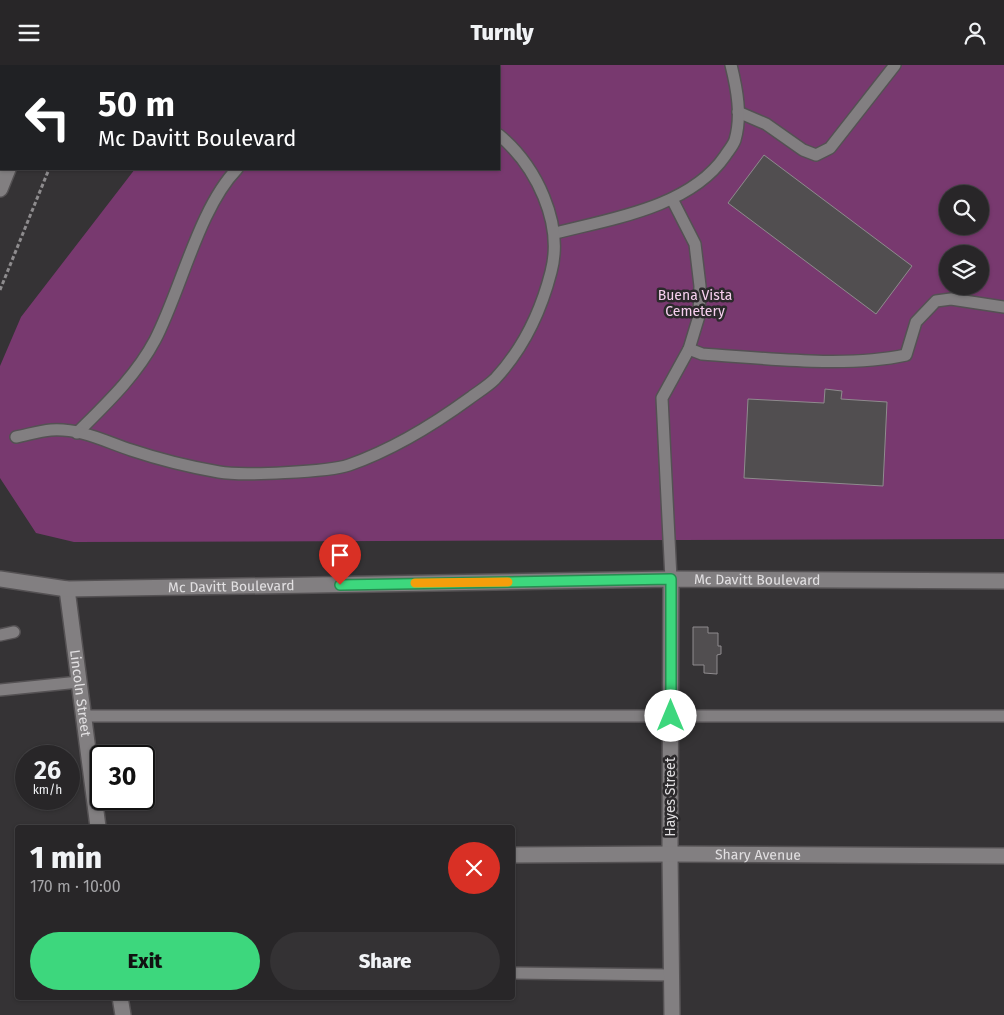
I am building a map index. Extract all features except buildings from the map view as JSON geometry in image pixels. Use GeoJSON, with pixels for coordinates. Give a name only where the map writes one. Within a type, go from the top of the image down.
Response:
{"type":"FeatureCollection","features":[{"type":"Feature","properties":{"kind":"street"},"geometry":{"type":"LineString","coordinates":[[0,189],[8,170]]}},
{"type":"Feature","properties":{"kind":"street","name":"Mc Davitt Boulevard"},"geometry":{"type":"LineString","coordinates":[[0,579],[67,589],[671,579],[1004,581]]}},
{"type":"Feature","properties":{"kind":"street","name":"Hayes Street"},"geometry":{"type":"LineString","coordinates":[[671,579],[670,854],[672,1015]]}},
{"type":"Feature","properties":{"kind":"street","name":"Lincoln Street"},"geometry":{"type":"LineString","coordinates":[[67,589],[98,825]]}},
{"type":"Feature","properties":{"kind":"street","name":"Shary Avenue"},"geometry":{"type":"LineString","coordinates":[[515,855],[670,854],[1004,857]]}},
{"type":"Feature","properties":{"kind":"street"},"geometry":{"type":"LineString","coordinates":[[120,1000],[123,1015]]}},
{"type":"Feature","properties":{"kind":"lane"},"geometry":{"type":"LineString","coordinates":[[555,233],[622,216],[672,199],[702,181],[720,164],[734,142],[738,124],[736,88],[731,65]]}},
{"type":"Feature","properties":{"kind":"lane"},"geometry":{"type":"LineString","coordinates":[[738,111],[766,124],[803,151],[816,155],[830,147],[895,65]]}},
{"type":"Feature","properties":{"kind":"lane"},"geometry":{"type":"LineString","coordinates":[[16,437],[51,430],[91,434],[132,450],[221,473],[289,472],[347,466],[396,445],[448,414],[494,380],[524,340],[544,300],[554,264],[555,233],[542,193],[523,159],[500,136]]}},
{"type":"Feature","properties":{"kind":"lane"},"geometry":{"type":"LineString","coordinates":[[77,433],[138,368],[155,339],[213,204],[228,178],[237,170]]}},
{"type":"Feature","properties":{"kind":"lane"},"geometry":{"type":"LineString","coordinates":[[671,579],[662,398],[689,349],[699,316],[700,286],[695,244],[672,199]]}},
{"type":"Feature","properties":{"kind":"lane"},"geometry":{"type":"LineString","coordinates":[[689,349],[702,354],[794,360],[883,360],[906,355],[916,322],[936,301],[952,299],[1004,307]]}},
{"type":"Feature","properties":{"kind":"lane"},"geometry":{"type":"LineString","coordinates":[[0,635],[14,632]]}},
{"type":"Feature","properties":{"kind":"lane"},"geometry":{"type":"LineString","coordinates":[[0,690],[79,682]]}},
{"type":"Feature","properties":{"kind":"lane"},"geometry":{"type":"LineString","coordinates":[[84,716],[1004,716]]}},
{"type":"Feature","properties":{"kind":"lane"},"geometry":{"type":"LineString","coordinates":[[515,973],[672,975]]}},
{"type":"Feature","properties":{"kind":"path"},"geometry":{"type":"LineString","coordinates":[[0,290],[50,170]]}},
{"type":"Feature","properties":{"kind":"green space","name":"Buena Vista Cemetery"},"geometry":{"type":"Polygon","coordinates":[[[500,65],[1004,65],[1004,539],[74,542],[36,533],[0,478],[0,366],[21,317],[134,170],[500,170],[500,65]]]}},
{"type":"Feature","properties":{"kind":"slow traffic"},"geometry":{"type":"LineString","coordinates":[[415,583],[508,582]]}},
{"type":"Feature","properties":{"kind":"route"},"geometry":{"type":"LineString","coordinates":[[340,585],[671,579],[671,716]]}}]}
